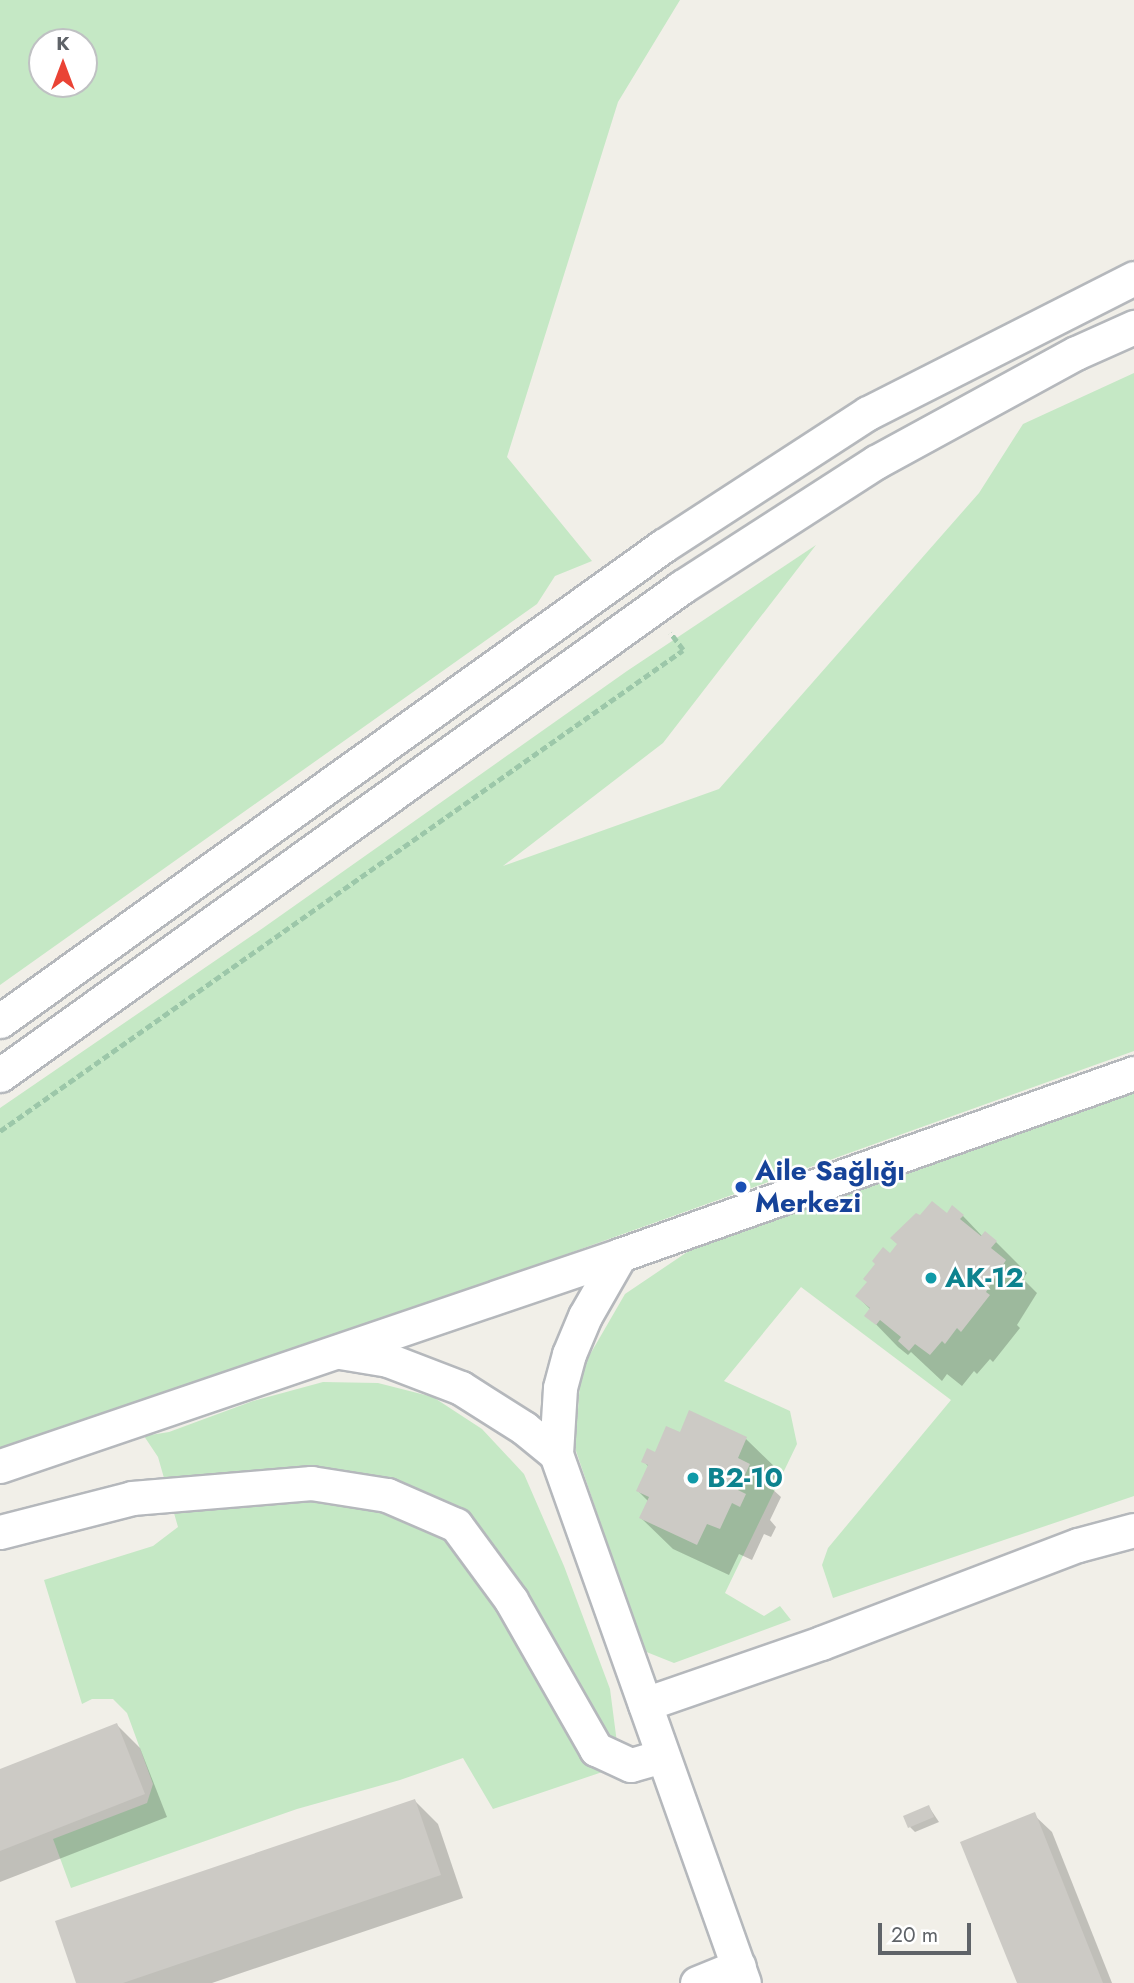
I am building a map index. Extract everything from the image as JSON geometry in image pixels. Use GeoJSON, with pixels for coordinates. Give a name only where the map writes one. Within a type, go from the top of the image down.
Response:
{"type":"FeatureCollection","features":[{"type":"Feature","properties":{"kind":"street"},"geometry":{"type":"LineString","coordinates":[[0,1021],[663,546],[868,413],[1134,278]]}},
{"type":"Feature","properties":{"kind":"street"},"geometry":{"type":"LineString","coordinates":[[0,1075],[682,587],[876,462],[1076,353],[1134,327]]}},
{"type":"Feature","properties":{"kind":"street"},"geometry":{"type":"LineString","coordinates":[[0,1466],[620,1255],[1134,1073]]}},
{"type":"Feature","properties":{"kind":"street"},"geometry":{"type":"LineString","coordinates":[[620,1255],[585,1316],[569,1354],[559,1388],[555,1454],[742,1975],[697,1983]]}},
{"type":"Feature","properties":{"kind":"street"},"geometry":{"type":"LineString","coordinates":[[338,1351],[388,1360],[461,1388],[504,1414],[555,1454]]}},
{"type":"Feature","properties":{"kind":"street"},"geometry":{"type":"LineString","coordinates":[[0,1532],[132,1498],[311,1483],[387,1495],[456,1525],[511,1600],[553,1678],[596,1749],[631,1765],[663,1756]]}},
{"type":"Feature","properties":{"kind":"street"},"geometry":{"type":"LineString","coordinates":[[645,1704],[821,1643],[1078,1545],[1134,1530]]}},
{"type":"Feature","properties":{"kind":"path"},"geometry":{"type":"LineString","coordinates":[[0,1131],[683,650]]}},
{"type":"Feature","properties":{"kind":"green space"},"geometry":{"type":"Polygon","coordinates":[[[0,0],[680,0],[618,102],[507,457],[592,561],[555,576],[537,604],[0,985],[0,0]]]}},
{"type":"Feature","properties":{"kind":"green space"},"geometry":{"type":"Polygon","coordinates":[[[1134,373],[1134,1051],[0,1457],[0,1108],[263,928],[627,671],[816,545],[663,743],[503,866],[719,789],[979,493],[1023,424],[1134,373]]]}},
{"type":"Feature","properties":{"kind":"green space"},"geometry":{"type":"Polygon","coordinates":[[[1134,1090],[1134,1496],[833,1598],[822,1565],[828,1548],[951,1400],[801,1287],[724,1381],[790,1411],[797,1444],[725,1593],[764,1616],[780,1606],[791,1620],[674,1663],[644,1651],[575,1448],[581,1370],[625,1294],[705,1240],[1134,1090]]]}},
{"type":"Feature","properties":{"kind":"green space"},"geometry":{"type":"Polygon","coordinates":[[[323,1382],[378,1383],[433,1397],[482,1429],[524,1474],[564,1566],[610,1689],[620,1766],[493,1809],[463,1758],[400,1780],[297,1809],[71,1888],[53,1839],[147,1803],[153,1784],[127,1713],[113,1699],[92,1699],[82,1704],[44,1580],[153,1546],[178,1527],[158,1457],[144,1436],[169,1432],[253,1401],[323,1382]]]}},
{"type":"Feature","properties":{"kind":"building","name":"AK-12"},"geometry":{"type":"Polygon","coordinates":[[[932,1201],[947,1213],[952,1205],[964,1215],[960,1219],[981,1236],[985,1231],[997,1241],[991,1248],[1006,1260],[986,1292],[990,1295],[961,1332],[957,1328],[945,1344],[942,1341],[930,1355],[915,1344],[909,1351],[898,1341],[901,1337],[880,1320],[876,1325],[864,1316],[870,1308],[855,1296],[867,1282],[863,1279],[875,1264],[872,1261],[883,1247],[890,1253],[897,1244],[890,1238],[916,1213],[920,1215],[932,1201]]]}},
{"type":"Feature","properties":{"kind":"building","name":"B2-10"},"geometry":{"type":"Polygon","coordinates":[[[689,1410],[747,1437],[738,1458],[750,1464],[738,1490],[746,1494],[740,1507],[732,1503],[720,1529],[707,1524],[697,1545],[639,1518],[649,1497],[636,1491],[648,1465],[641,1462],[647,1448],[655,1452],[666,1426],[680,1432],[689,1410]]]}},
{"type":"Feature","properties":{"kind":"building"},"geometry":{"type":"Polygon","coordinates":[[[117,1723],[145,1794],[0,1851],[0,1769],[117,1723]]]}},
{"type":"Feature","properties":{"kind":"building"},"geometry":{"type":"Polygon","coordinates":[[[415,1799],[441,1875],[123,1983],[76,1983],[55,1921],[415,1799]]]}},
{"type":"Feature","properties":{"kind":"building"},"geometry":{"type":"Polygon","coordinates":[[[929,1805],[934,1817],[908,1828],[903,1816],[929,1805]]]}},
{"type":"Feature","properties":{"kind":"building"},"geometry":{"type":"Polygon","coordinates":[[[1035,1812],[1103,1983],[1017,1983],[960,1842],[1035,1812]]]}},
{"type":"Feature","properties":{"kind":"place","name":"Aile Sağlığı Merkezi"},"geometry":{"type":"Point","coordinates":[741,1187]}},
{"type":"Feature","properties":{"kind":"place","name":"AK-12"},"geometry":{"type":"Point","coordinates":[931,1278]}},
{"type":"Feature","properties":{"kind":"place","name":"B2-10"},"geometry":{"type":"Point","coordinates":[693,1478]}}]}
